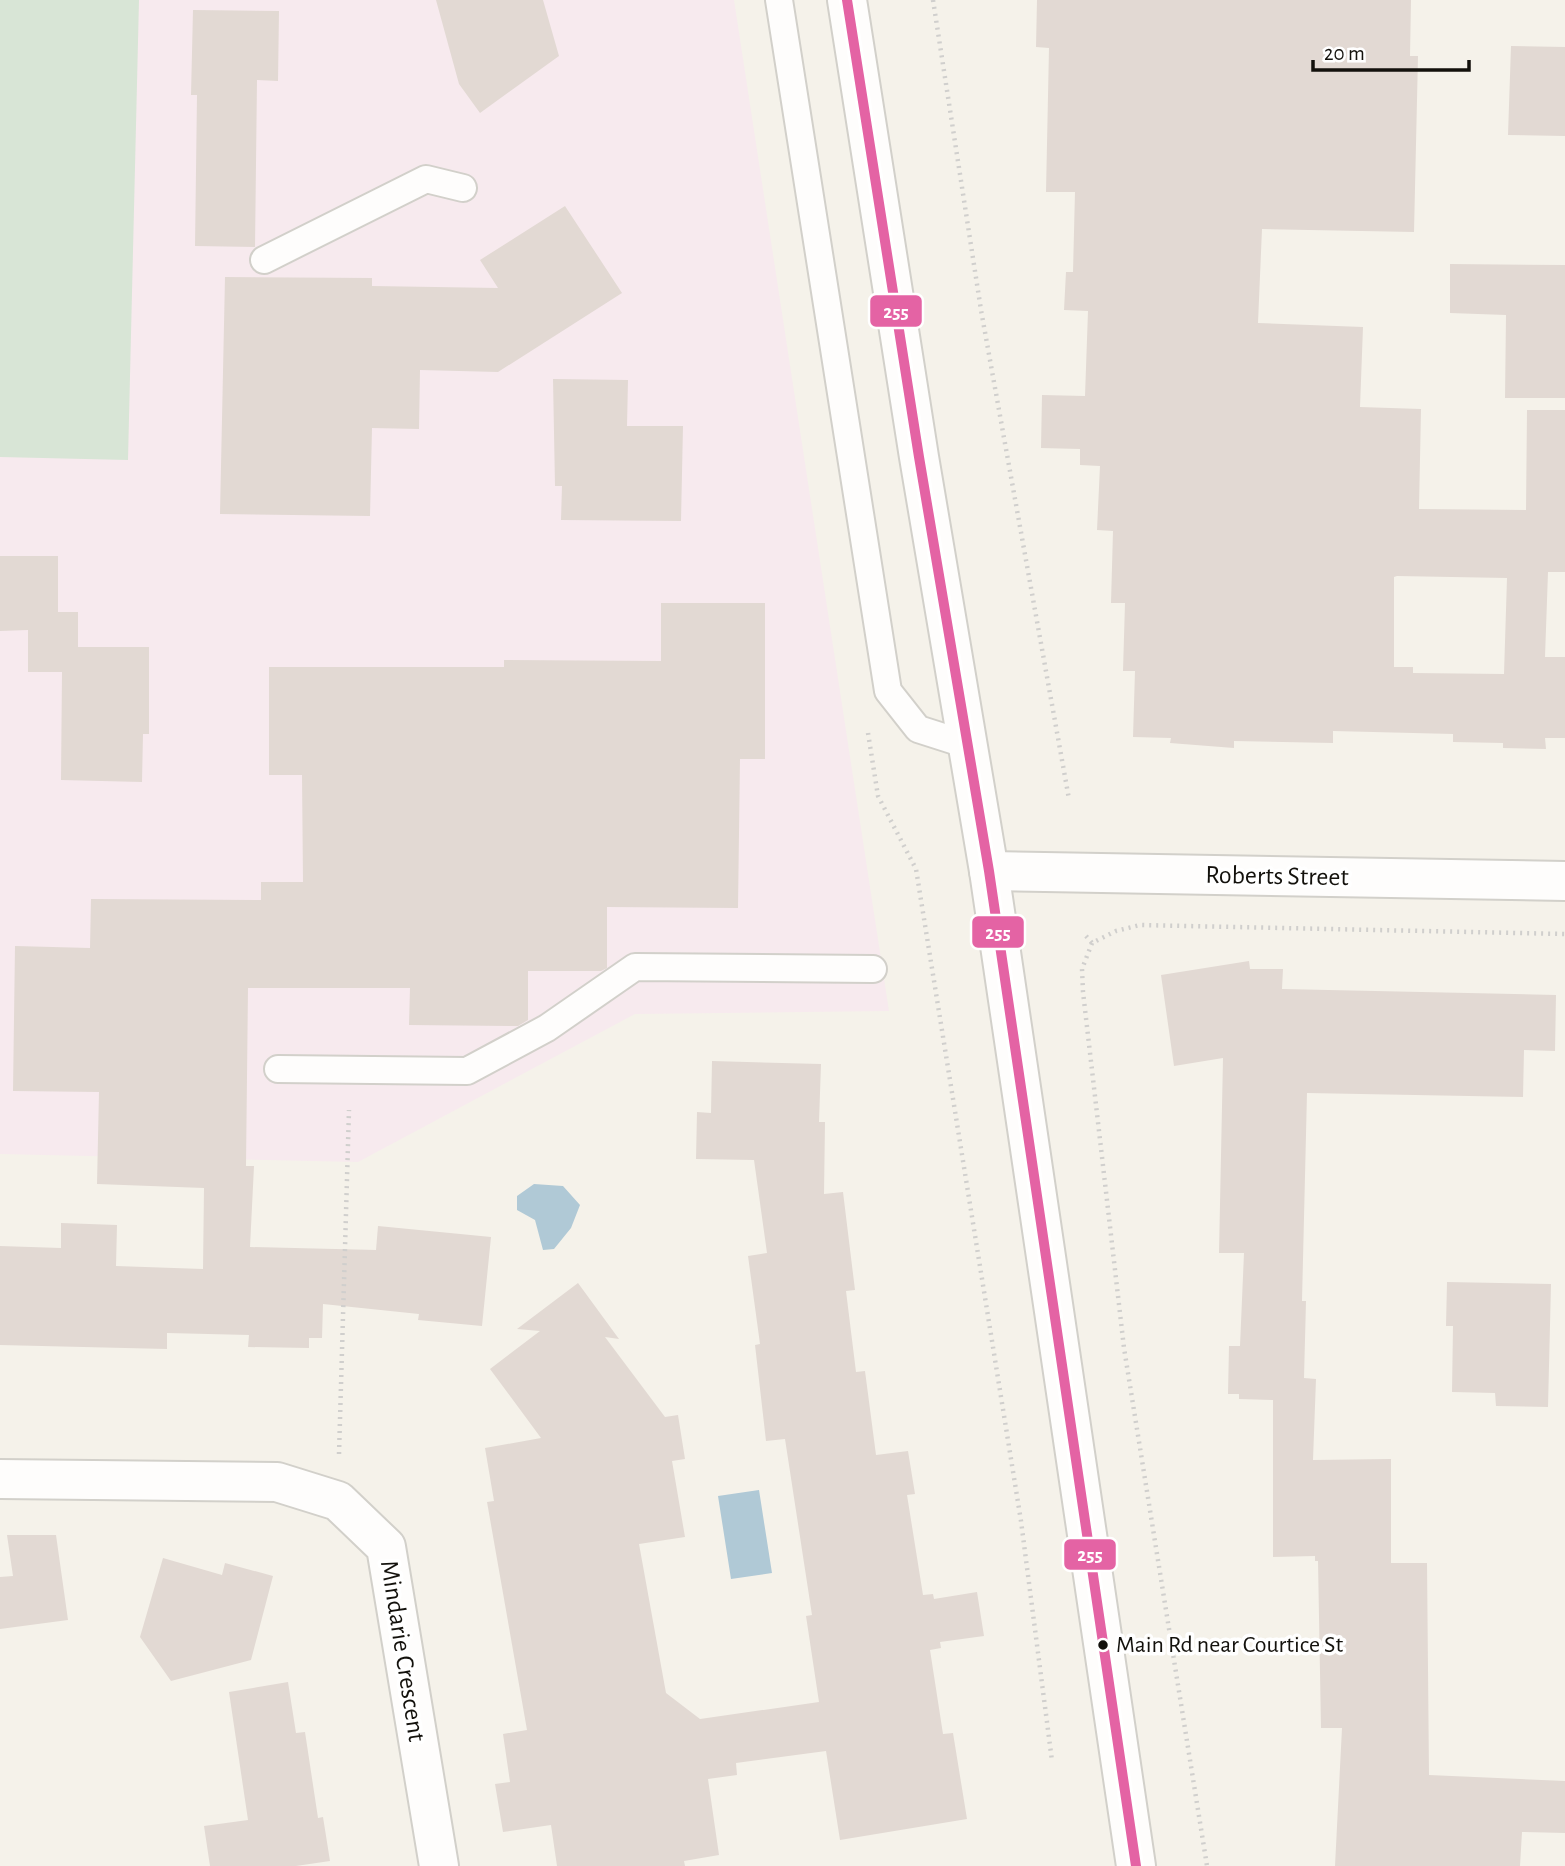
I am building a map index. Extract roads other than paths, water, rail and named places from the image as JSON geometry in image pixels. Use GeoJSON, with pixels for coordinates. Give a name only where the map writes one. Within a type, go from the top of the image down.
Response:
{"type":"FeatureCollection","features":[{"type":"Feature","properties":{"kind":"main road"},"geometry":{"type":"LineString","coordinates":[[847,0],[919,457],[989,871],[1136,1866]]}},
{"type":"Feature","properties":{"kind":"main road","name":"Roberts Street"},"geometry":{"type":"LineString","coordinates":[[989,871],[1565,881]]}},
{"type":"Feature","properties":{"kind":"main road","name":"Mindarie Crescent"},"geometry":{"type":"LineString","coordinates":[[0,1479],[277,1482],[338,1501],[386,1546],[439,1866]]}},
{"type":"Feature","properties":{"kind":"lane"},"geometry":{"type":"LineString","coordinates":[[779,0],[888,691],[918,729],[968,745]]}},
{"type":"Feature","properties":{"kind":"lane"},"geometry":{"type":"LineString","coordinates":[[264,260],[426,179],[463,188]]}},
{"type":"Feature","properties":{"kind":"lane"},"geometry":{"type":"LineString","coordinates":[[278,1069],[467,1071],[547,1028],[635,967],[873,969]]}},
{"type":"Feature","properties":{"kind":"water"},"geometry":{"type":"Polygon","coordinates":[[[534,1184],[563,1186],[580,1205],[571,1228],[554,1249],[543,1250],[535,1220],[517,1210],[517,1196],[534,1184]]]}},
{"type":"Feature","properties":{"kind":"water"},"geometry":{"type":"Polygon","coordinates":[[[759,1490],[772,1573],[731,1579],[718,1496],[759,1490]]]}},
{"type":"Feature","properties":{"kind":"place","name":"Main Rd near Courtice St"},"geometry":{"type":"Point","coordinates":[1103,1645]}}]}
